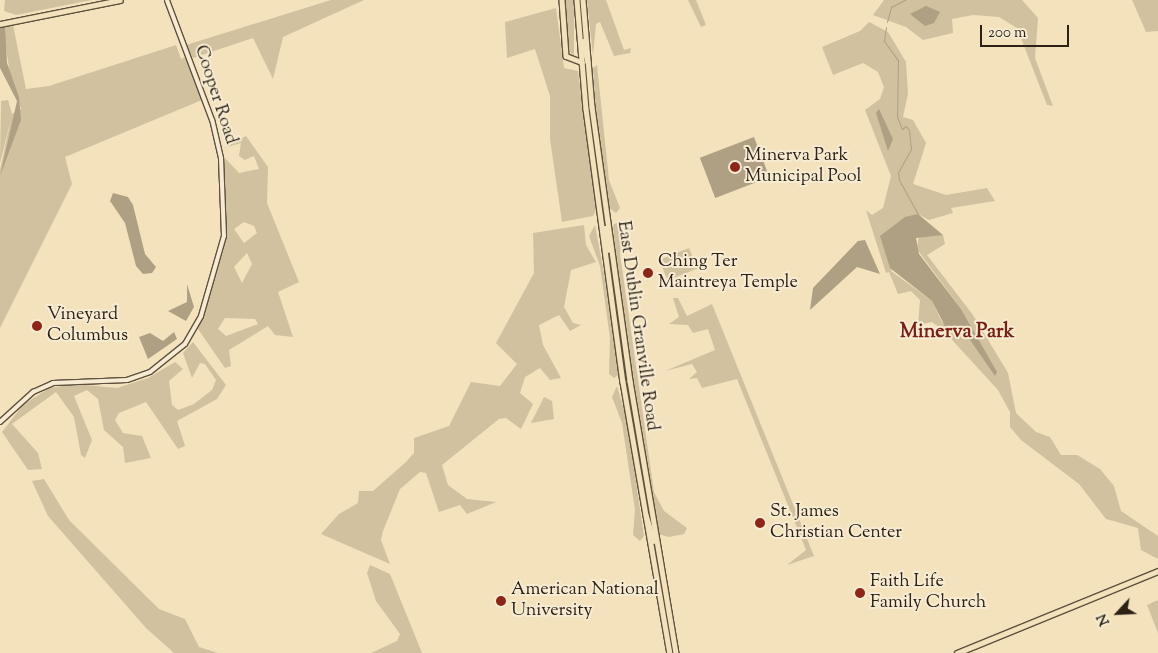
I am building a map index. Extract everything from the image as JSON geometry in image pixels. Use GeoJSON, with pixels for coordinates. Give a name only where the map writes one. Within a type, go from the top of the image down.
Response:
{"type":"FeatureCollection","features":[{"type":"Feature","properties":{"kind":"main road"},"geometry":{"type":"LineString","coordinates":[[0,24],[120,0]]}},
{"type":"Feature","properties":{"kind":"main road"},"geometry":{"type":"LineString","coordinates":[[562,0],[566,56],[582,62],[592,102]]}},
{"type":"Feature","properties":{"kind":"main road"},"geometry":{"type":"LineString","coordinates":[[577,0],[588,62]]}},
{"type":"Feature","properties":{"kind":"main road","name":"East Dublin Granville Road"},"geometry":{"type":"LineString","coordinates":[[577,0],[592,155],[601,220],[640,492],[670,653]]}},
{"type":"Feature","properties":{"kind":"main road","name":"East Dublin Granville Road"},"geometry":{"type":"LineString","coordinates":[[584,0],[592,102],[608,219],[656,543],[676,653]]}},
{"type":"Feature","properties":{"kind":"main road"},"geometry":{"type":"LineString","coordinates":[[592,155],[608,219]]}},
{"type":"Feature","properties":{"kind":"main road"},"geometry":{"type":"LineString","coordinates":[[601,220],[616,275]]}},
{"type":"Feature","properties":{"kind":"main road"},"geometry":{"type":"LineString","coordinates":[[640,492],[656,543]]}},
{"type":"Feature","properties":{"kind":"main road"},"geometry":{"type":"LineString","coordinates":[[649,544],[666,600]]}},
{"type":"Feature","properties":{"kind":"main road"},"geometry":{"type":"LineString","coordinates":[[957,653],[1158,572]]}},
{"type":"Feature","properties":{"kind":"street","name":"Cooper Road"},"geometry":{"type":"LineString","coordinates":[[0,422],[34,392],[52,383],[127,380],[150,372],[184,344],[201,316],[224,236],[221,158],[212,120],[167,0]]}},
{"type":"Feature","properties":{"kind":"shaded area"},"geometry":{"type":"Polygon","coordinates":[[[5,0],[92,0],[16,15],[4,11],[5,0]]]}},
{"type":"Feature","properties":{"kind":"shaded area"},"geometry":{"type":"Polygon","coordinates":[[[331,0],[364,0],[283,37],[273,79],[253,38],[193,58],[186,45],[331,0]]]}},
{"type":"Feature","properties":{"kind":"shaded area"},"geometry":{"type":"Polygon","coordinates":[[[564,0],[574,0],[574,58],[569,50],[564,0]]]}},
{"type":"Feature","properties":{"kind":"shaded area"},"geometry":{"type":"Polygon","coordinates":[[[587,0],[606,0],[624,50],[631,48],[630,53],[614,56],[600,22],[596,24],[593,56],[587,0]]]}},
{"type":"Feature","properties":{"kind":"shaded area"},"geometry":{"type":"Polygon","coordinates":[[[688,0],[696,0],[706,25],[701,27],[688,0]]]}},
{"type":"Feature","properties":{"kind":"shaded area"},"geometry":{"type":"Polygon","coordinates":[[[884,0],[1022,0],[1038,18],[1035,58],[1053,106],[1047,105],[1017,28],[999,17],[973,15],[952,19],[953,33],[923,40],[906,27],[873,15],[884,0]]]}},
{"type":"Feature","properties":{"kind":"shaded area"},"geometry":{"type":"Polygon","coordinates":[[[1132,0],[1158,0],[1158,31],[1146,32],[1132,0]]]}},
{"type":"Feature","properties":{"kind":"shaded area"},"geometry":{"type":"Polygon","coordinates":[[[926,6],[940,12],[934,23],[925,26],[910,14],[926,6]]]}},
{"type":"Feature","properties":{"kind":"shaded area"},"geometry":{"type":"Polygon","coordinates":[[[556,8],[564,68],[578,71],[596,210],[593,216],[562,222],[550,139],[550,96],[535,49],[507,58],[505,22],[556,8]]]}},
{"type":"Feature","properties":{"kind":"shaded area"},"geometry":{"type":"Polygon","coordinates":[[[869,22],[888,32],[906,62],[908,94],[903,117],[913,120],[926,143],[913,184],[946,195],[987,188],[995,201],[951,208],[953,213],[929,220],[918,214],[891,271],[932,301],[942,322],[968,337],[997,374],[961,309],[917,249],[919,235],[943,235],[945,244],[927,255],[973,315],[1008,373],[1016,413],[1036,432],[1050,437],[1061,455],[1077,455],[1100,469],[1114,486],[1121,511],[1158,536],[1158,559],[1141,550],[1138,528],[1106,519],[1079,484],[1021,440],[1010,427],[1010,412],[998,390],[943,330],[932,322],[918,325],[920,300],[911,291],[898,294],[889,272],[886,273],[866,210],[872,215],[883,208],[891,176],[865,110],[880,99],[884,87],[878,72],[863,63],[833,75],[822,47],[860,31],[869,22]]]}},
{"type":"Feature","properties":{"kind":"shaded area"},"geometry":{"type":"Polygon","coordinates":[[[13,25],[26,89],[49,86],[176,45],[181,59],[186,57],[202,100],[65,157],[72,184],[0,328],[0,170],[11,119],[0,163],[1,101],[8,100],[12,114],[21,109],[11,82],[5,40],[5,27],[13,25]]]}},
{"type":"Feature","properties":{"kind":"shaded area"},"geometry":{"type":"Polygon","coordinates":[[[5,27],[7,63],[19,97],[21,120],[0,176],[17,101],[0,68],[0,28],[5,27]]]}},
{"type":"Feature","properties":{"kind":"shaded area"},"geometry":{"type":"Polygon","coordinates":[[[597,65],[609,180],[620,208],[616,213],[609,208],[597,125],[593,68],[597,65]]]}},
{"type":"Feature","properties":{"kind":"shaded area"},"geometry":{"type":"Polygon","coordinates":[[[586,77],[589,102],[603,203],[594,154],[586,77]]]}},
{"type":"Feature","properties":{"kind":"shaded area"},"geometry":{"type":"Polygon","coordinates":[[[879,109],[893,139],[888,151],[876,113],[879,109]]]}},
{"type":"Feature","properties":{"kind":"shaded area"},"geometry":{"type":"Polygon","coordinates":[[[246,136],[268,167],[267,203],[299,282],[278,292],[293,337],[275,335],[268,326],[229,350],[231,366],[225,368],[198,329],[224,249],[224,157],[239,173],[259,169],[254,156],[245,160],[239,156],[241,143],[224,148],[246,136]],[[244,222],[234,229],[244,243],[257,233],[254,226],[244,222]],[[247,253],[234,267],[242,283],[252,264],[247,253]],[[225,318],[218,329],[226,336],[258,324],[255,319],[225,318]]]}},
{"type":"Feature","properties":{"kind":"shaded area","name":"Minerva Park Municipal Pool"},"geometry":{"type":"Polygon","coordinates":[[[754,137],[769,177],[715,198],[700,158],[754,137]]]}},
{"type":"Feature","properties":{"kind":"shaded area"},"geometry":{"type":"Polygon","coordinates":[[[113,193],[128,197],[133,205],[145,254],[156,267],[152,273],[143,274],[136,266],[125,223],[110,201],[113,193]]]}},
{"type":"Feature","properties":{"kind":"shaded area"},"geometry":{"type":"Polygon","coordinates":[[[918,214],[943,235],[916,238],[919,254],[961,309],[997,372],[995,376],[968,337],[945,326],[932,301],[890,268],[880,236],[905,217],[918,214]]]}},
{"type":"Feature","properties":{"kind":"shaded area"},"geometry":{"type":"Polygon","coordinates":[[[618,222],[623,228],[620,254],[654,492],[664,511],[687,528],[684,534],[669,537],[658,534],[641,435],[618,278],[613,225],[618,222]]]}},
{"type":"Feature","properties":{"kind":"shaded area"},"geometry":{"type":"Polygon","coordinates":[[[584,225],[586,245],[596,262],[571,270],[564,307],[573,323],[581,325],[570,331],[559,315],[539,325],[543,345],[561,378],[550,380],[540,368],[525,377],[520,393],[533,404],[521,429],[506,418],[499,419],[442,465],[448,485],[467,499],[496,502],[467,514],[460,505],[439,512],[426,473],[420,472],[400,489],[383,531],[381,540],[390,564],[321,534],[339,514],[358,503],[359,491],[373,491],[406,462],[414,453],[414,438],[449,426],[471,382],[500,386],[517,364],[496,343],[534,273],[533,233],[584,225]]]}},
{"type":"Feature","properties":{"kind":"shaded area"},"geometry":{"type":"Polygon","coordinates":[[[595,225],[613,322],[619,374],[614,378],[609,374],[610,338],[600,266],[589,236],[595,225]]]}},
{"type":"Feature","properties":{"kind":"shaded area"},"geometry":{"type":"Polygon","coordinates":[[[605,235],[614,279],[625,373],[605,235]]]}},
{"type":"Feature","properties":{"kind":"shaded area"},"geometry":{"type":"Polygon","coordinates":[[[865,240],[880,274],[857,267],[810,310],[813,288],[858,241],[865,240]]]}},
{"type":"Feature","properties":{"kind":"shaded area"},"geometry":{"type":"Polygon","coordinates":[[[689,248],[697,268],[668,280],[659,260],[689,248]]]}},
{"type":"Feature","properties":{"kind":"shaded area"},"geometry":{"type":"Polygon","coordinates":[[[187,284],[194,307],[186,321],[168,311],[187,302],[187,284]]]}},
{"type":"Feature","properties":{"kind":"shaded area"},"geometry":{"type":"Polygon","coordinates":[[[673,298],[678,298],[687,316],[712,304],[814,556],[787,565],[806,550],[737,379],[702,388],[697,378],[689,379],[697,372],[692,364],[665,371],[715,350],[708,329],[693,333],[688,325],[669,324],[679,317],[673,298]]]}},
{"type":"Feature","properties":{"kind":"shaded area"},"geometry":{"type":"Polygon","coordinates":[[[174,332],[177,339],[148,359],[139,337],[150,333],[163,341],[174,332]]]}},
{"type":"Feature","properties":{"kind":"shaded area"},"geometry":{"type":"Polygon","coordinates":[[[193,342],[226,385],[217,399],[177,421],[185,446],[178,449],[146,402],[119,413],[115,420],[123,433],[142,436],[151,458],[125,463],[123,447],[104,430],[98,399],[87,390],[74,396],[92,440],[85,458],[81,455],[74,417],[56,392],[12,424],[38,453],[42,469],[28,470],[2,432],[23,405],[49,388],[75,384],[117,388],[148,378],[175,362],[183,369],[169,381],[172,405],[178,410],[194,404],[212,390],[216,380],[205,364],[200,363],[192,378],[183,353],[193,342]]]}},
{"type":"Feature","properties":{"kind":"shaded area"},"geometry":{"type":"Polygon","coordinates":[[[617,386],[627,420],[644,536],[640,541],[633,535],[635,510],[622,423],[612,397],[617,386]]]}},
{"type":"Feature","properties":{"kind":"shaded area"},"geometry":{"type":"Polygon","coordinates":[[[544,397],[552,401],[554,419],[531,423],[544,397]]]}},
{"type":"Feature","properties":{"kind":"shaded area"},"geometry":{"type":"Polygon","coordinates":[[[44,479],[69,520],[159,609],[185,619],[199,647],[218,653],[174,653],[146,628],[48,516],[32,481],[44,479]]]}},
{"type":"Feature","properties":{"kind":"shaded area"},"geometry":{"type":"Polygon","coordinates":[[[370,565],[390,574],[422,653],[371,653],[397,641],[400,634],[376,601],[367,573],[370,565]]]}},
{"type":"Feature","properties":{"kind":"shaded area"},"geometry":{"type":"Polygon","coordinates":[[[1158,600],[1158,633],[1147,605],[1158,600]]]}},
{"type":"Feature","properties":{"kind":"waterway"},"geometry":{"type":"LineString","coordinates":[[887,22],[891,7],[905,0]]}},
{"type":"Feature","properties":{"kind":"waterway"},"geometry":{"type":"LineString","coordinates":[[886,27],[884,41],[898,60],[897,117],[902,129],[906,126],[909,130],[911,149],[898,172],[899,180],[918,214]]}},
{"type":"Feature","properties":{"kind":"place","name":"Minerva Park Municipal Pool"},"geometry":{"type":"Point","coordinates":[735,167]}},
{"type":"Feature","properties":{"kind":"place","name":"Ching Ter Maintreya Temple"},"geometry":{"type":"Point","coordinates":[648,273]}},
{"type":"Feature","properties":{"kind":"place","name":"Vineyard Columbus"},"geometry":{"type":"Point","coordinates":[37,326]}},
{"type":"Feature","properties":{"kind":"place","name":"St. James Christian Center"},"geometry":{"type":"Point","coordinates":[760,523]}},
{"type":"Feature","properties":{"kind":"place","name":"Faith Life Family Church"},"geometry":{"type":"Point","coordinates":[860,593]}},
{"type":"Feature","properties":{"kind":"place","name":"American National University"},"geometry":{"type":"Point","coordinates":[501,601]}},
{"type":"Feature","properties":{"kind":"district","name":"Minerva Park"},"geometry":{"type":"Point","coordinates":[957,332]}}]}
